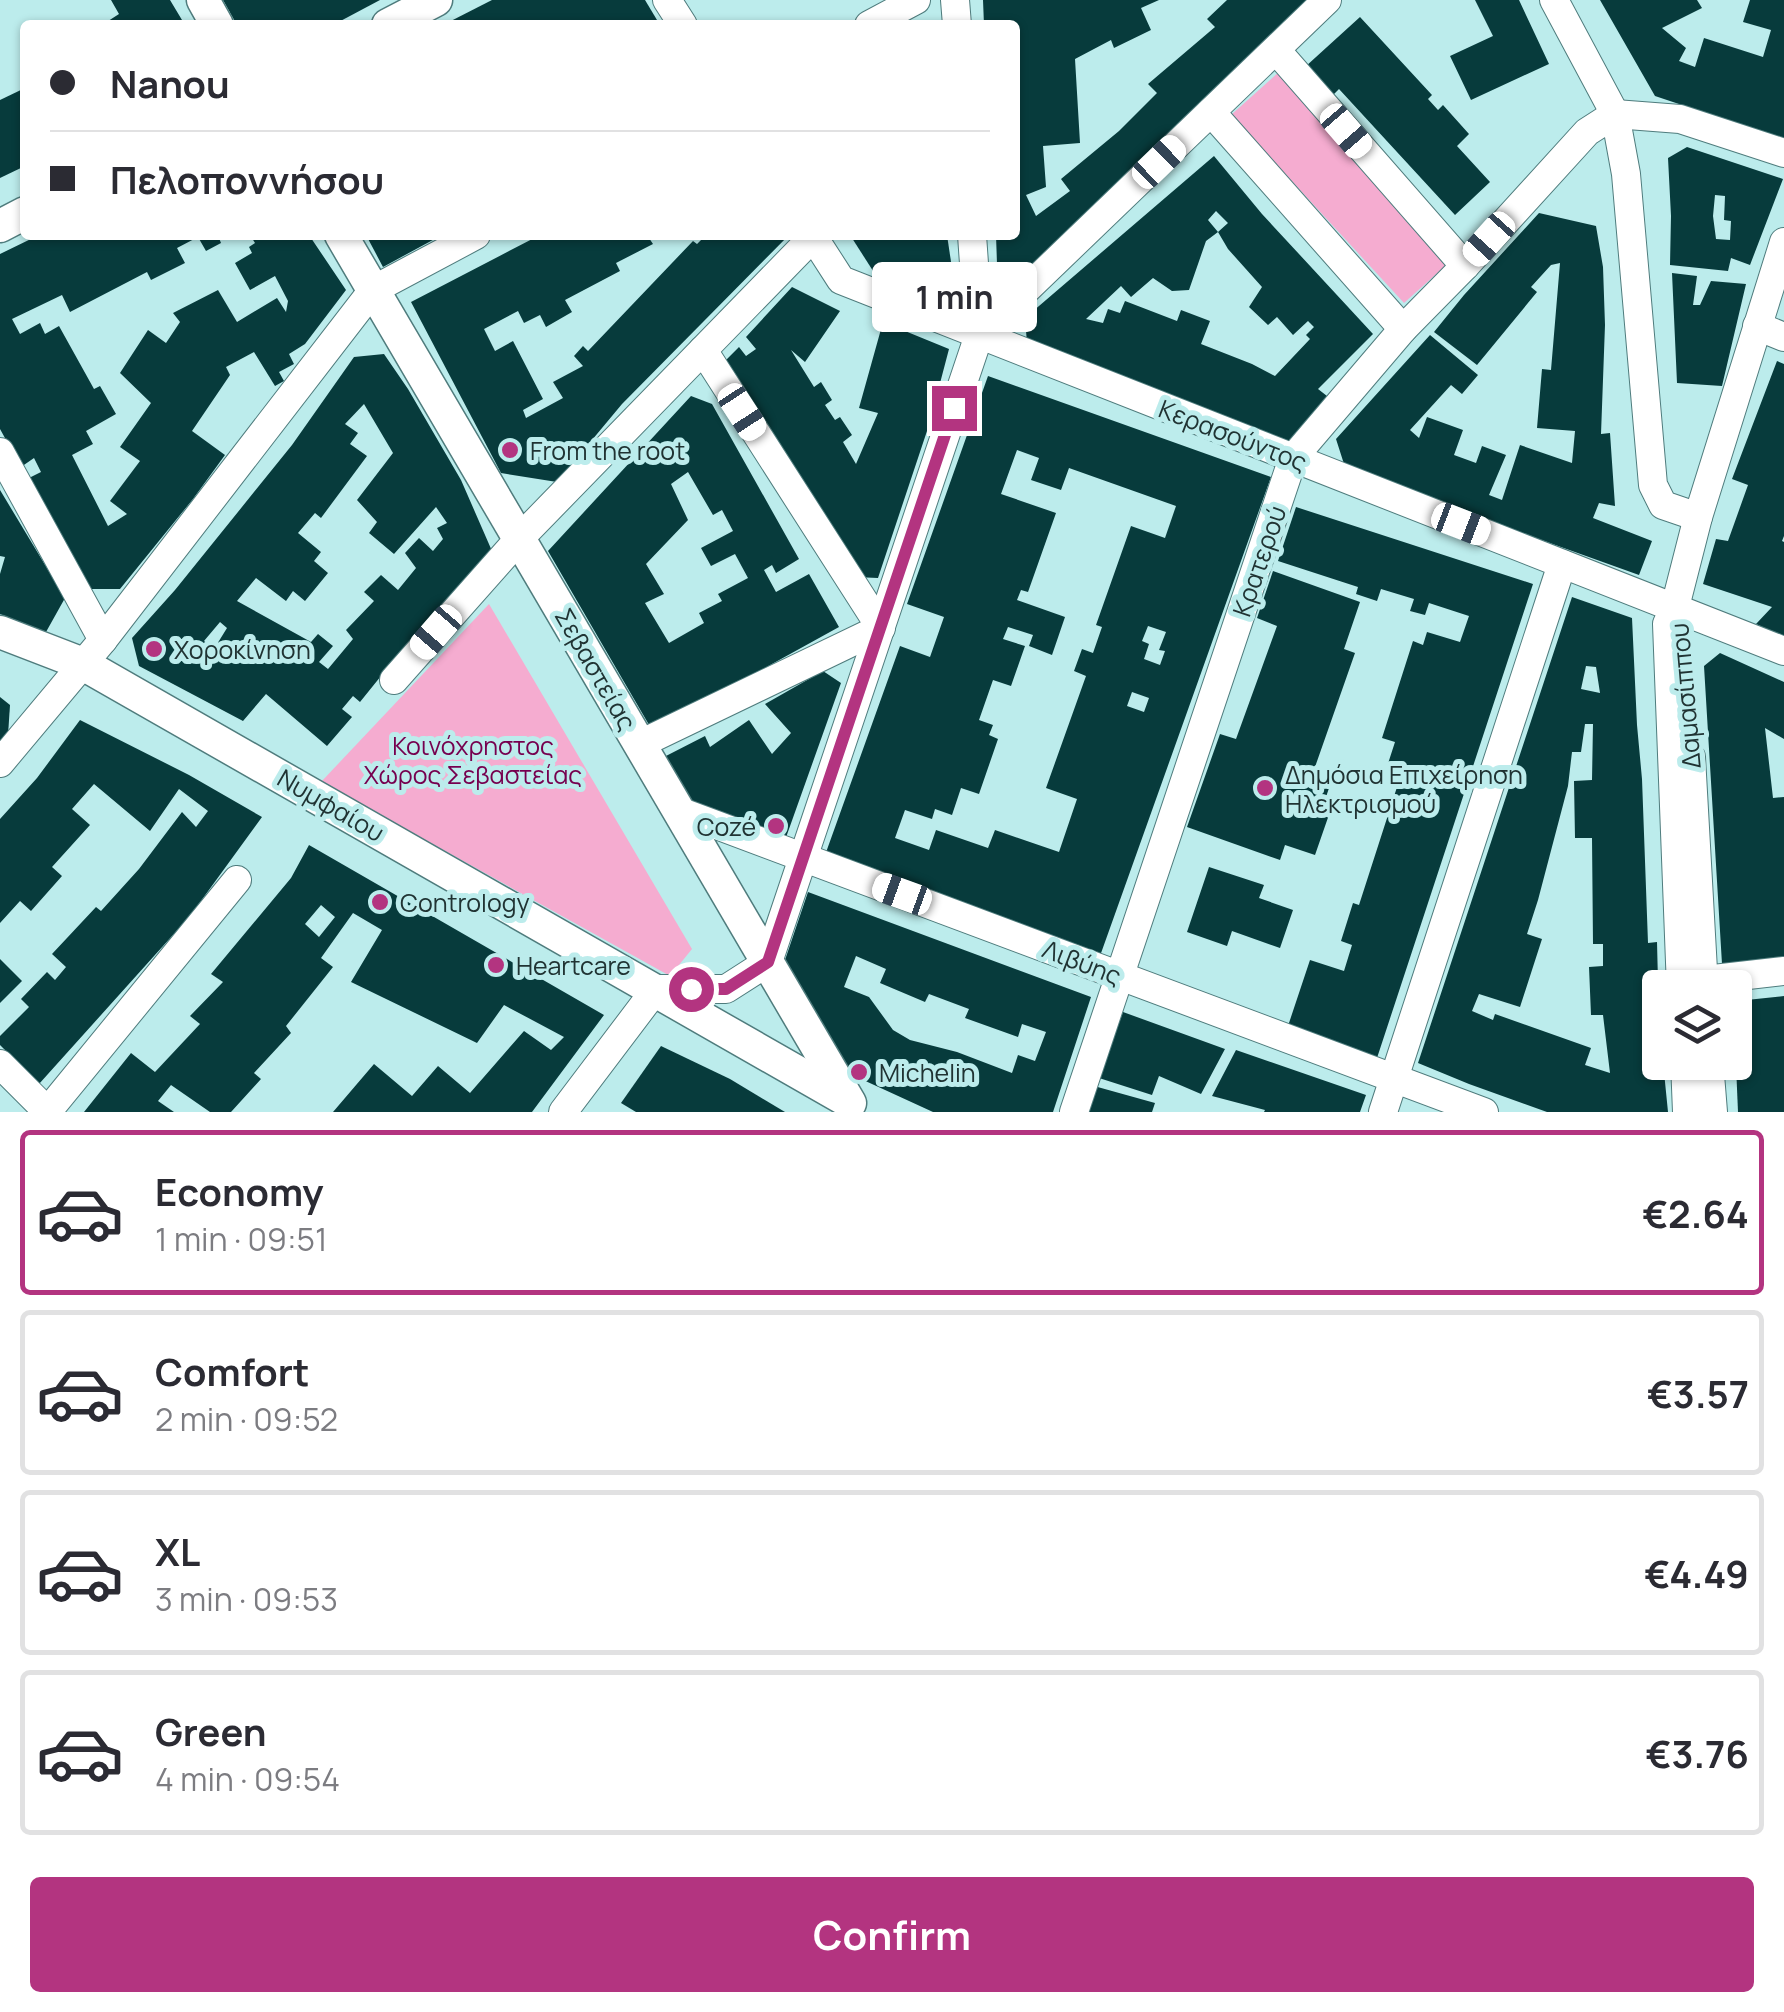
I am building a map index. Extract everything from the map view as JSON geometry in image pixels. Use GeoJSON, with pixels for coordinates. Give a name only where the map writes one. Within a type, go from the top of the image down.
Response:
{"type":"FeatureCollection","features":[{"type":"Feature","properties":{"kind":"street"},"geometry":{"type":"LineString","coordinates":[[398,20],[436,0]]}},
{"type":"Feature","properties":{"kind":"street"},"geometry":{"type":"LineString","coordinates":[[878,20],[916,0]]}},
{"type":"Feature","properties":{"kind":"street"},"geometry":{"type":"LineString","coordinates":[[979,335],[1327,0]]}},
{"type":"Feature","properties":{"kind":"street"},"geometry":{"type":"LineString","coordinates":[[1554,0],[1615,114],[1626,174],[1653,486],[1663,505],[1698,518]]}},
{"type":"Feature","properties":{"kind":"street"},"geometry":{"type":"LineString","coordinates":[[1276,50],[1464,266]]}},
{"type":"Feature","properties":{"kind":"street"},"geometry":{"type":"LineString","coordinates":[[1210,112],[1403,329]]}},
{"type":"Feature","properties":{"kind":"street"},"geometry":{"type":"LineString","coordinates":[[1615,114],[1680,119],[1784,153]]}},
{"type":"Feature","properties":{"kind":"street","name":"Κρατερού"},"geometry":{"type":"LineString","coordinates":[[1074,1112],[1293,458],[1403,329],[1587,132],[1615,114]]}},
{"type":"Feature","properties":{"kind":"street","name":"Σεβαστείας"},"geometry":{"type":"LineString","coordinates":[[344,240],[854,1109]]}},
{"type":"Feature","properties":{"kind":"street"},"geometry":{"type":"LineString","coordinates":[[0,763],[94,652],[373,290],[467,240]]}},
{"type":"Feature","properties":{"kind":"street"},"geometry":{"type":"LineString","coordinates":[[394,680],[520,539],[809,240]]}},
{"type":"Feature","properties":{"kind":"street","name":"Κερασούντος"},"geometry":{"type":"LineString","coordinates":[[816,240],[841,280],[1784,651]]}},
{"type":"Feature","properties":{"kind":"street"},"geometry":{"type":"LineString","coordinates":[[562,1112],[656,990],[726,989],[768,962],[979,335],[972,240]]}},
{"type":"Feature","properties":{"kind":"street","name":"Δαμασίππου"},"geometry":{"type":"LineString","coordinates":[[1691,970],[1667,624],[1676,607],[1698,518],[1784,242]]}},
{"type":"Feature","properties":{"kind":"street"},"geometry":{"type":"LineString","coordinates":[[1757,326],[1784,337]]}},
{"type":"Feature","properties":{"kind":"street"},"geometry":{"type":"LineString","coordinates":[[703,350],[880,628]]}},
{"type":"Feature","properties":{"kind":"street"},"geometry":{"type":"LineString","coordinates":[[0,452],[94,652]]}},
{"type":"Feature","properties":{"kind":"street"},"geometry":{"type":"LineString","coordinates":[[1383,1112],[1562,564]]}},
{"type":"Feature","properties":{"kind":"street"},"geometry":{"type":"LineString","coordinates":[[640,744],[880,628]]}},
{"type":"Feature","properties":{"kind":"street","name":"Νυμφαίου"},"geometry":{"type":"LineString","coordinates":[[0,632],[94,652],[854,1109]]}},
{"type":"Feature","properties":{"kind":"street","name":"Λιβύης"},"geometry":{"type":"LineString","coordinates":[[679,811],[1484,1112]]}},
{"type":"Feature","properties":{"kind":"street"},"geometry":{"type":"LineString","coordinates":[[0,1064],[47,1112],[236,880]]}},
{"type":"Feature","properties":{"kind":"street"},"geometry":{"type":"LineString","coordinates":[[1752,976],[1784,971]]}},
{"type":"Feature","properties":{"kind":"street"},"geometry":{"type":"LineString","coordinates":[[1686,1080],[1687,1112]]}},
{"type":"Feature","properties":{"kind":"street"},"geometry":{"type":"LineString","coordinates":[[1710,1080],[1713,1112]]}},
{"type":"Feature","properties":{"kind":"green space"},"geometry":{"type":"Polygon","coordinates":[[[1280,71],[1453,259],[1404,303],[1231,115],[1280,71]]]}},
{"type":"Feature","properties":{"kind":"green space","name":"Κοινόχρηστος Χώρος Σεβαστείας"},"geometry":{"type":"Polygon","coordinates":[[[489,604],[692,949],[670,976],[321,782],[489,604]]]}},
{"type":"Feature","properties":{"kind":"building"},"geometry":{"type":"Polygon","coordinates":[[[111,0],[170,0],[182,20],[110,20],[119,14],[111,0]]]}},
{"type":"Feature","properties":{"kind":"building"},"geometry":{"type":"Polygon","coordinates":[[[223,0],[380,0],[342,20],[234,20],[223,0]]]}},
{"type":"Feature","properties":{"kind":"building"},"geometry":{"type":"Polygon","coordinates":[[[492,0],[645,0],[657,20],[453,20],[492,0]]]}},
{"type":"Feature","properties":{"kind":"building"},"geometry":{"type":"Polygon","coordinates":[[[983,0],[1159,0],[1141,8],[1151,30],[1114,48],[1111,40],[1075,59],[1080,143],[1043,146],[1046,187],[1026,195],[1036,216],[1070,191],[1061,179],[1157,93],[1148,84],[1215,27],[1207,19],[1227,0],[1322,0],[1023,278],[997,264],[996,240],[1020,240],[1020,20],[984,20],[983,0]]]}},
{"type":"Feature","properties":{"kind":"building"},"geometry":{"type":"Polygon","coordinates":[[[1475,0],[1519,0],[1549,64],[1471,100],[1450,56],[1493,36],[1475,0]]]}},
{"type":"Feature","properties":{"kind":"building"},"geometry":{"type":"Polygon","coordinates":[[[1600,0],[1697,0],[1702,8],[1662,28],[1686,48],[1679,61],[1695,67],[1704,38],[1763,57],[1771,30],[1743,22],[1750,0],[1784,0],[1784,139],[1655,96],[1600,0]]]}},
{"type":"Feature","properties":{"kind":"building"},"geometry":{"type":"Polygon","coordinates":[[[1360,17],[1432,95],[1428,99],[1438,110],[1443,105],[1469,134],[1457,146],[1490,182],[1455,215],[1339,89],[1332,96],[1305,67],[1360,17]]]}},
{"type":"Feature","properties":{"kind":"building"},"geometry":{"type":"Polygon","coordinates":[[[20,90],[20,168],[0,178],[0,100],[20,90]]]}},
{"type":"Feature","properties":{"kind":"building"},"geometry":{"type":"Polygon","coordinates":[[[1687,147],[1783,179],[1750,265],[1731,258],[1728,271],[1670,265],[1668,158],[1687,147]],[[1715,195],[1713,216],[1716,239],[1730,240],[1731,221],[1724,220],[1725,196],[1715,195]]]}},
{"type":"Feature","properties":{"kind":"building"},"geometry":{"type":"Polygon","coordinates":[[[1214,156],[1373,334],[1318,389],[1327,396],[1290,444],[1027,343],[1025,318],[1214,156]],[[1216,211],[1208,220],[1218,232],[1228,223],[1216,211]],[[1218,232],[1206,241],[1189,290],[1172,291],[1153,278],[1131,297],[1121,286],[1086,319],[1103,323],[1108,309],[1120,313],[1125,301],[1177,321],[1181,310],[1210,321],[1201,344],[1275,376],[1310,339],[1306,335],[1314,327],[1308,321],[1293,335],[1277,317],[1268,325],[1249,307],[1262,287],[1218,232]]]}},
{"type":"Feature","properties":{"kind":"building"},"geometry":{"type":"Polygon","coordinates":[[[1539,213],[1596,226],[1603,267],[1605,325],[1601,434],[1610,433],[1615,506],[1599,503],[1593,518],[1652,541],[1639,575],[1344,464],[1336,439],[1430,335],[1478,375],[1462,394],[1451,385],[1410,430],[1419,438],[1427,417],[1463,430],[1454,455],[1476,463],[1482,446],[1506,455],[1489,495],[1502,500],[1520,445],[1572,463],[1575,431],[1537,428],[1542,369],[1551,370],[1560,263],[1551,265],[1531,287],[1537,292],[1477,365],[1434,332],[1539,213]]]}},
{"type":"Feature","properties":{"kind":"building"},"geometry":{"type":"Polygon","coordinates":[[[29,240],[192,240],[177,248],[185,263],[151,280],[147,272],[70,312],[62,295],[12,319],[20,334],[40,323],[45,334],[59,326],[94,389],[100,386],[116,414],[86,431],[93,444],[72,455],[108,526],[127,514],[110,501],[140,461],[120,447],[151,403],[120,373],[148,330],[166,343],[180,322],[173,313],[218,290],[237,322],[277,298],[286,312],[288,301],[275,276],[250,290],[235,263],[252,253],[249,247],[255,243],[253,240],[312,240],[346,290],[305,344],[289,354],[294,364],[279,372],[284,381],[275,386],[254,352],[226,367],[230,375],[192,431],[225,455],[120,589],[88,589],[25,480],[41,472],[34,458],[21,467],[0,429],[0,254],[29,240]]]}},
{"type":"Feature","properties":{"kind":"building"},"geometry":{"type":"Polygon","coordinates":[[[200,240],[220,240],[221,243],[206,251],[200,240]]]}},
{"type":"Feature","properties":{"kind":"building"},"geometry":{"type":"Polygon","coordinates":[[[369,240],[433,240],[383,267],[369,240]]]}},
{"type":"Feature","properties":{"kind":"building"},"geometry":{"type":"Polygon","coordinates":[[[530,240],[650,240],[653,244],[616,263],[620,271],[565,300],[572,312],[546,327],[540,315],[524,323],[518,311],[484,329],[495,351],[513,341],[543,399],[523,410],[526,418],[563,398],[553,382],[583,366],[574,356],[583,346],[588,351],[693,241],[697,244],[701,240],[784,240],[622,404],[557,482],[501,473],[411,302],[530,240]]]}},
{"type":"Feature","properties":{"kind":"building"},"geometry":{"type":"Polygon","coordinates":[[[853,240],[948,240],[953,275],[925,291],[875,274],[853,240]]]}},
{"type":"Feature","properties":{"kind":"building"},"geometry":{"type":"Polygon","coordinates":[[[1672,273],[1697,276],[1693,305],[1700,305],[1711,281],[1746,284],[1722,386],[1677,383],[1672,273]]]}},
{"type":"Feature","properties":{"kind":"building"},"geometry":{"type":"Polygon","coordinates":[[[792,287],[840,311],[805,362],[791,350],[814,387],[821,382],[832,400],[825,405],[835,420],[840,417],[852,435],[843,442],[856,464],[878,413],[859,408],[883,322],[949,349],[929,425],[878,578],[855,577],[726,360],[739,347],[746,356],[756,349],[746,337],[792,287]]]}},
{"type":"Feature","properties":{"kind":"building"},"geometry":{"type":"Polygon","coordinates":[[[384,354],[461,480],[492,551],[360,702],[353,696],[342,709],[352,717],[327,746],[266,694],[243,721],[139,666],[132,638],[292,445],[354,357],[384,354]],[[364,404],[345,424],[358,433],[350,444],[367,456],[321,518],[315,513],[298,533],[321,552],[314,561],[328,573],[305,601],[293,591],[286,601],[256,578],[237,601],[311,642],[318,634],[333,646],[319,662],[328,669],[353,639],[346,630],[374,601],[364,592],[381,575],[398,590],[416,568],[405,553],[419,538],[433,551],[443,539],[437,528],[447,523],[436,507],[394,554],[369,533],[377,522],[357,500],[393,453],[364,404]],[[220,622],[204,641],[214,649],[227,628],[220,622]]]}},
{"type":"Feature","properties":{"kind":"building"},"geometry":{"type":"Polygon","coordinates":[[[1777,361],[1784,364],[1784,637],[1756,624],[1772,607],[1703,584],[1716,539],[1728,541],[1748,485],[1732,479],[1777,361]]]}},
{"type":"Feature","properties":{"kind":"building"},"geometry":{"type":"Polygon","coordinates":[[[988,376],[1271,477],[1100,956],[824,858],[900,646],[930,657],[944,617],[907,604],[988,376]],[[1017,450],[1001,494],[1056,513],[1028,592],[1021,590],[1017,600],[1065,617],[1052,655],[1029,646],[1033,635],[1008,627],[1003,639],[1025,646],[1011,686],[993,680],[979,720],[993,725],[989,735],[998,739],[979,794],[961,788],[952,815],[935,809],[932,819],[905,810],[895,838],[929,850],[936,830],[988,848],[995,830],[1059,852],[1077,799],[1046,788],[1086,676],[1074,671],[1082,649],[1093,653],[1102,627],[1096,625],[1131,526],[1165,538],[1176,506],[1069,468],[1061,490],[1031,480],[1039,458],[1017,450]],[[1148,626],[1142,641],[1149,644],[1144,659],[1160,665],[1165,651],[1159,650],[1166,632],[1148,626]],[[1132,692],[1127,706],[1144,712],[1149,698],[1132,692]]]}},
{"type":"Feature","properties":{"kind":"building"},"geometry":{"type":"Polygon","coordinates":[[[691,396],[712,404],[799,559],[776,573],[772,565],[764,570],[776,592],[809,574],[839,627],[652,730],[548,551],[691,396]],[[688,472],[671,484],[688,520],[646,564],[664,594],[645,603],[669,643],[704,623],[699,613],[722,601],[718,594],[748,578],[735,554],[711,566],[701,548],[733,531],[722,510],[713,515],[688,472]]]}},
{"type":"Feature","properties":{"kind":"building"},"geometry":{"type":"Polygon","coordinates":[[[0,490],[65,598],[46,632],[0,614],[0,574],[5,557],[0,556],[0,490]]]}},
{"type":"Feature","properties":{"kind":"building"},"geometry":{"type":"Polygon","coordinates":[[[1296,507],[1533,584],[1376,1061],[1286,1032],[1310,960],[1344,971],[1352,945],[1341,941],[1353,903],[1359,905],[1398,784],[1383,779],[1395,742],[1382,738],[1413,641],[1423,645],[1427,632],[1460,642],[1469,616],[1429,603],[1425,615],[1410,611],[1414,599],[1381,589],[1377,601],[1356,594],[1358,587],[1278,561],[1296,507]]]}},
{"type":"Feature","properties":{"kind":"building"},"geometry":{"type":"Polygon","coordinates":[[[1273,571],[1360,602],[1344,649],[1355,653],[1315,767],[1334,773],[1324,803],[1332,806],[1315,855],[1285,845],[1280,860],[1187,827],[1220,734],[1236,739],[1277,626],[1257,618],[1273,571]]]}},
{"type":"Feature","properties":{"kind":"building"},"geometry":{"type":"Polygon","coordinates":[[[1572,597],[1632,618],[1648,943],[1657,942],[1658,970],[1642,970],[1642,1080],[1665,1080],[1668,1112],[1547,1112],[1418,1063],[1572,597]],[[1586,666],[1581,689],[1600,693],[1596,667],[1586,666]],[[1585,724],[1581,752],[1572,752],[1568,786],[1527,934],[1542,939],[1520,1007],[1479,994],[1472,1011],[1493,1020],[1495,1014],[1591,1048],[1585,1065],[1610,1073],[1603,1015],[1591,1015],[1589,967],[1603,966],[1603,944],[1593,944],[1592,838],[1575,838],[1574,781],[1592,780],[1593,724],[1585,724]]]}},
{"type":"Feature","properties":{"kind":"building"},"geometry":{"type":"Polygon","coordinates":[[[1720,653],[1784,682],[1784,739],[1765,728],[1773,798],[1784,797],[1784,959],[1722,964],[1704,666],[1720,653]]]}},
{"type":"Feature","properties":{"kind":"building"},"geometry":{"type":"Polygon","coordinates":[[[823,671],[841,683],[784,843],[696,812],[664,757],[705,736],[710,747],[749,720],[772,754],[791,733],[765,704],[823,671]]]}},
{"type":"Feature","properties":{"kind":"building"},"geometry":{"type":"Polygon","coordinates":[[[0,697],[10,705],[8,735],[0,744],[0,697]]]}},
{"type":"Feature","properties":{"kind":"building"},"geometry":{"type":"Polygon","coordinates":[[[80,720],[262,817],[190,916],[39,1084],[0,1045],[0,1036],[29,1007],[21,999],[47,972],[55,980],[66,967],[52,954],[96,907],[101,911],[182,812],[196,827],[208,811],[179,789],[150,831],[94,784],[72,809],[90,825],[52,867],[62,876],[31,911],[20,901],[0,923],[0,819],[37,778],[80,720]]]}},
{"type":"Feature","properties":{"kind":"building"},"geometry":{"type":"Polygon","coordinates":[[[309,845],[604,1015],[532,1112],[333,1112],[374,1064],[412,1096],[438,1066],[470,1093],[524,1031],[551,1050],[564,1037],[504,1005],[477,1043],[351,982],[382,930],[353,913],[321,958],[333,967],[286,1026],[291,1033],[254,1073],[261,1079],[231,1112],[210,1112],[171,1085],[158,1101],[174,1112],[84,1112],[131,1053],[155,1072],[200,1024],[190,1016],[223,982],[211,974],[291,878],[309,845]],[[321,905],[305,924],[319,937],[335,917],[321,905]]]}},
{"type":"Feature","properties":{"kind":"building"},"geometry":{"type":"Polygon","coordinates":[[[1209,867],[1264,885],[1259,898],[1293,910],[1280,948],[1232,931],[1227,946],[1187,932],[1209,867]]]}},
{"type":"Feature","properties":{"kind":"building"},"geometry":{"type":"Polygon","coordinates":[[[808,892],[1091,997],[1053,1112],[933,1112],[848,1073],[785,960],[808,892]],[[856,956],[844,987],[869,997],[893,1030],[910,1040],[957,1052],[1012,1073],[1018,1055],[1035,1061],[1046,1032],[1022,1024],[1018,1037],[965,1018],[969,1009],[929,994],[925,1002],[880,983],[886,969],[856,956]]]}},
{"type":"Feature","properties":{"kind":"building"},"geometry":{"type":"Polygon","coordinates":[[[0,959],[22,981],[0,1003],[0,959]]]}},
{"type":"Feature","properties":{"kind":"building"},"geometry":{"type":"Polygon","coordinates":[[[1784,996],[1784,1112],[1738,1112],[1737,1080],[1752,1080],[1752,999],[1784,996]]]}},
{"type":"Feature","properties":{"kind":"building"},"geometry":{"type":"Polygon","coordinates":[[[1123,1012],[1225,1049],[1201,1094],[1159,1076],[1152,1095],[1099,1078],[1123,1012]]]}},
{"type":"Feature","properties":{"kind":"building"},"geometry":{"type":"Polygon","coordinates":[[[661,1046],[730,1079],[785,1112],[636,1112],[621,1103],[661,1046]]]}},
{"type":"Feature","properties":{"kind":"building"},"geometry":{"type":"Polygon","coordinates":[[[1236,1050],[1366,1095],[1360,1112],[1264,1112],[1212,1096],[1236,1050]]]}},
{"type":"Feature","properties":{"kind":"building"},"geometry":{"type":"Polygon","coordinates":[[[1094,1086],[1155,1103],[1152,1112],[1086,1112],[1094,1086]]]}},
{"type":"Feature","properties":{"kind":"place","name":"From the root"},"geometry":{"type":"Point","coordinates":[510,450]}},
{"type":"Feature","properties":{"kind":"place","name":"Χοροκίνηση"},"geometry":{"type":"Point","coordinates":[154,649]}},
{"type":"Feature","properties":{"kind":"place","name":"Δημόσια Επιχείρηση Ηλεκτρισμού"},"geometry":{"type":"Point","coordinates":[1265,788]}},
{"type":"Feature","properties":{"kind":"place","name":"Cozé"},"geometry":{"type":"Point","coordinates":[776,826]}},
{"type":"Feature","properties":{"kind":"place","name":"Contrology"},"geometry":{"type":"Point","coordinates":[380,902]}},
{"type":"Feature","properties":{"kind":"place","name":"Heartcare"},"geometry":{"type":"Point","coordinates":[496,965]}},
{"type":"Feature","properties":{"kind":"place","name":"Michelin"},"geometry":{"type":"Point","coordinates":[859,1072]}},
{"type":"Feature","properties":{"kind":"route"},"geometry":{"type":"LineString","coordinates":[[691,989],[726,989],[768,962],[954,408]]}}]}
